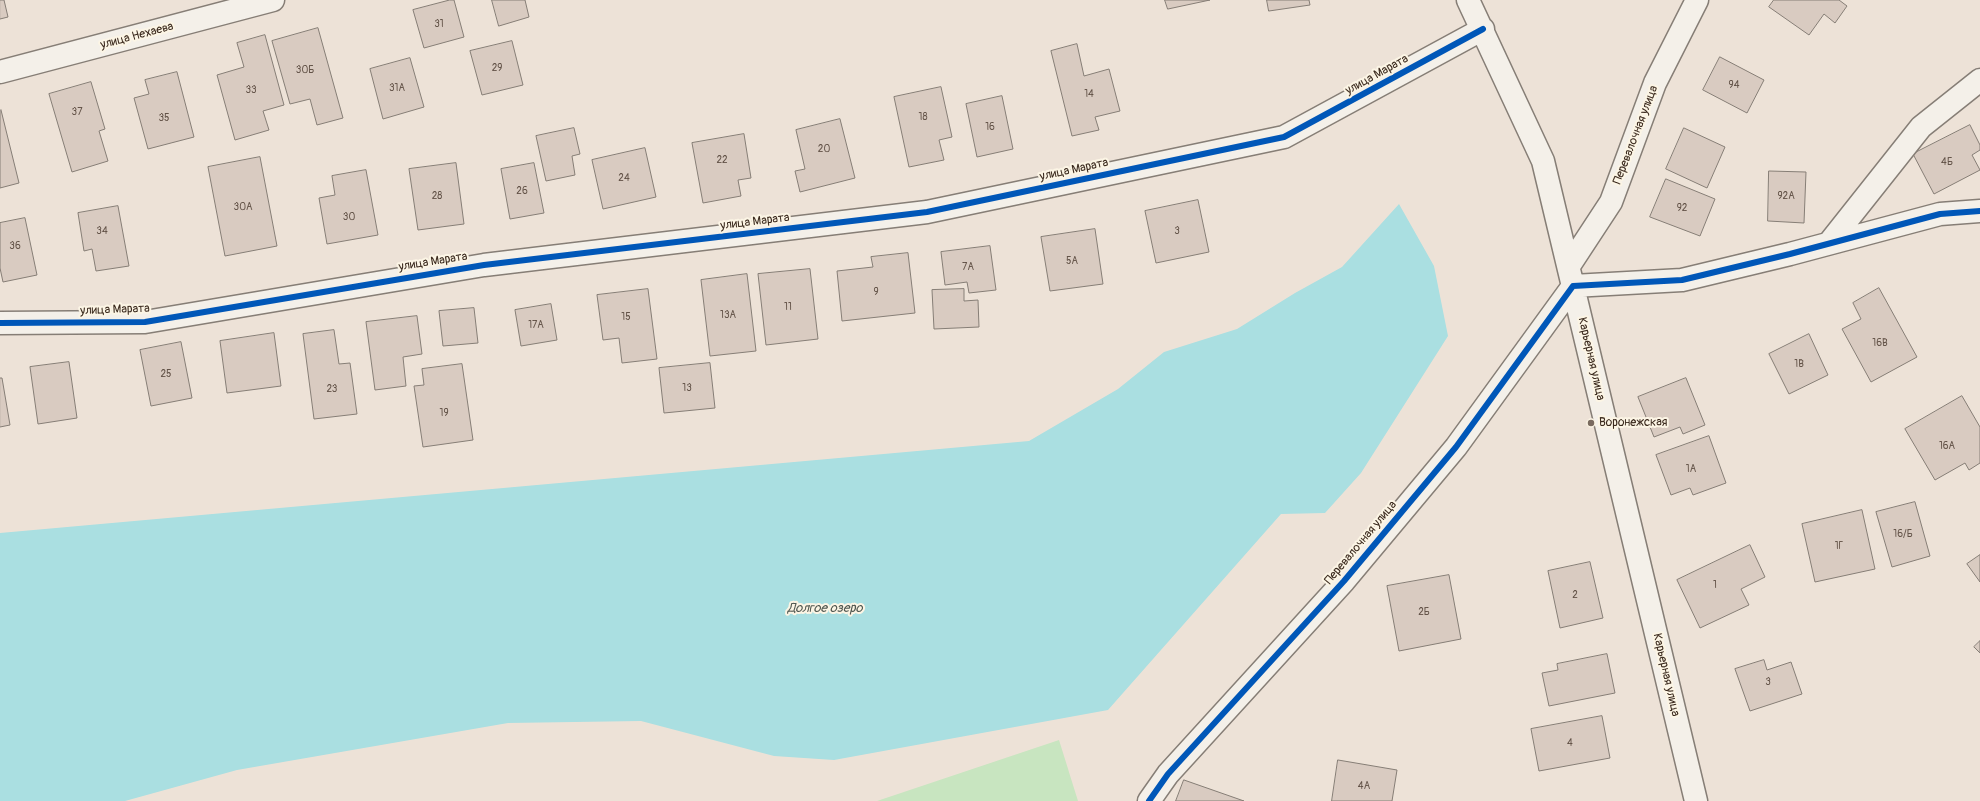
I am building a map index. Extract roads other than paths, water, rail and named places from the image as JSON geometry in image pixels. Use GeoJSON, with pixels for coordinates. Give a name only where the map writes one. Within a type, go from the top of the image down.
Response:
{"type":"FeatureCollection","features":[{"type":"Feature","properties":{"kind":"street","name":"улица Нехаева"},"geometry":{"type":"LineString","coordinates":[[0,72],[273,0]]}},
{"type":"Feature","properties":{"kind":"street","name":"Карьерная улица"},"geometry":{"type":"LineString","coordinates":[[1468,0],[1483,29],[1543,161],[1696,801]]}},
{"type":"Feature","properties":{"kind":"street","name":"Перевалочная улица"},"geometry":{"type":"LineString","coordinates":[[1149,801],[1168,774],[1344,581],[1456,447],[1571,276],[1611,202],[1655,83],[1697,0]]}},
{"type":"Feature","properties":{"kind":"street","name":"улица Марата"},"geometry":{"type":"LineString","coordinates":[[0,324],[145,322],[484,265],[927,212],[1284,138],[1483,29]]}},
{"type":"Feature","properties":{"kind":"street"},"geometry":{"type":"LineString","coordinates":[[1829,244],[1921,127],[1980,80]]}},
{"type":"Feature","properties":{"kind":"street"},"geometry":{"type":"LineString","coordinates":[[1571,276],[1682,280],[1829,244],[1940,214],[1980,211]]}},
{"type":"Feature","properties":{"kind":"water","name":"Долгое озеро"},"geometry":{"type":"Polygon","coordinates":[[[1399,204],[1434,266],[1448,336],[1361,473],[1325,513],[1281,514],[1108,710],[834,760],[774,756],[641,721],[508,723],[237,770],[125,801],[0,801],[0,533],[1029,441],[1118,389],[1164,352],[1237,329],[1295,293],[1342,267],[1399,204]]]}},
{"type":"Feature","properties":{"kind":"place","name":"Воронежская"},"geometry":{"type":"Point","coordinates":[1591,423]}}]}
